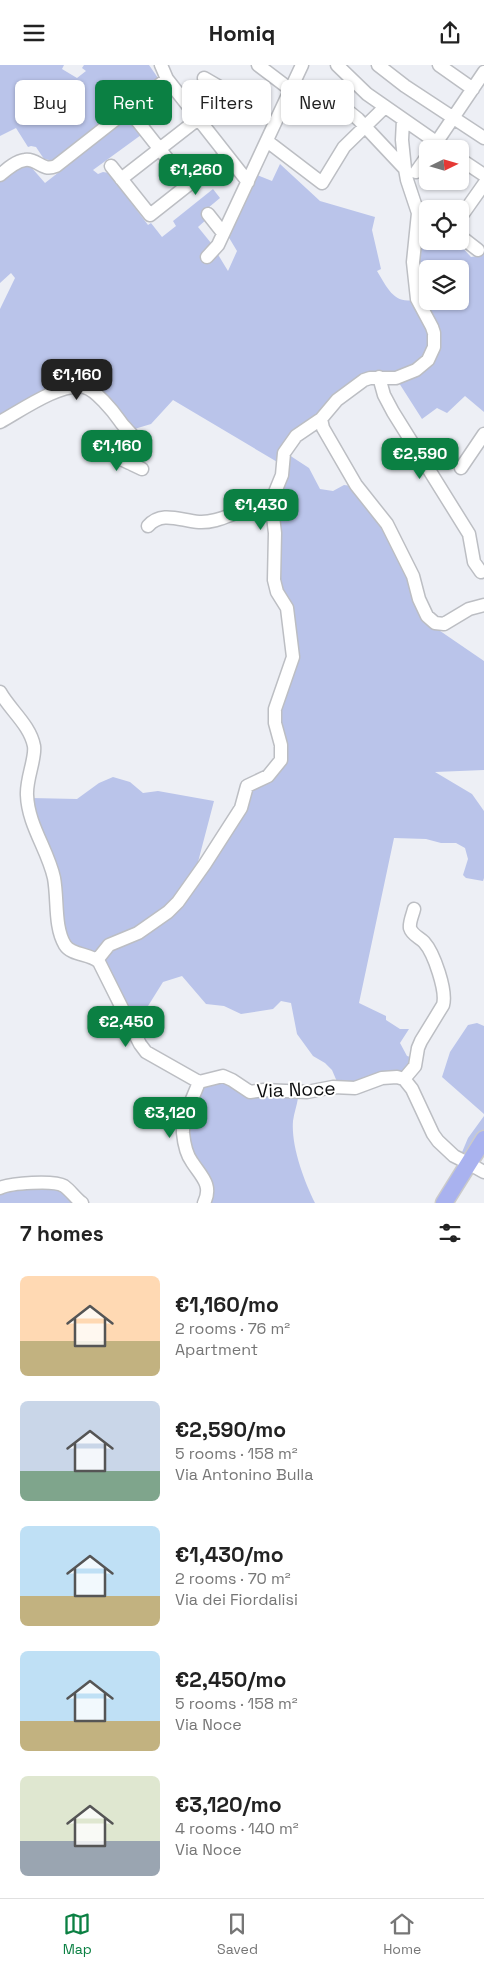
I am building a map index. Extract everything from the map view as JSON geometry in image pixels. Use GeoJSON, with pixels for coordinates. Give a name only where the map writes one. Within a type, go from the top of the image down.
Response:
{"type":"FeatureCollection","features":[{"type":"Feature","properties":{"kind":"main road"},"geometry":{"type":"LineString","coordinates":[[444,1203],[484,1139]]}},
{"type":"Feature","properties":{"kind":"street"},"geometry":{"type":"LineString","coordinates":[[161,65],[167,79],[182,98]]}},
{"type":"Feature","properties":{"kind":"street"},"geometry":{"type":"LineString","coordinates":[[258,65],[281,82]]}},
{"type":"Feature","properties":{"kind":"street"},"geometry":{"type":"LineString","coordinates":[[295,80],[302,65]]}},
{"type":"Feature","properties":{"kind":"street"},"geometry":{"type":"LineString","coordinates":[[337,65],[367,94],[429,140]]}},
{"type":"Feature","properties":{"kind":"street"},"geometry":{"type":"LineString","coordinates":[[378,65],[405,86],[454,117],[484,139]]}},
{"type":"Feature","properties":{"kind":"street"},"geometry":{"type":"LineString","coordinates":[[440,65],[478,87]]}},
{"type":"Feature","properties":{"kind":"street"},"geometry":{"type":"LineString","coordinates":[[442,140],[454,117],[478,87],[484,72]]}},
{"type":"Feature","properties":{"kind":"street"},"geometry":{"type":"LineString","coordinates":[[267,141],[322,183],[344,147],[385,107]]}},
{"type":"Feature","properties":{"kind":"street"},"geometry":{"type":"LineString","coordinates":[[207,257],[218,245],[281,111]]}},
{"type":"Feature","properties":{"kind":"street"},"geometry":{"type":"LineString","coordinates":[[354,117],[410,171]]}},
{"type":"Feature","properties":{"kind":"street"},"geometry":{"type":"LineString","coordinates":[[97,960],[109,945],[138,933],[172,908],[205,864],[241,808],[247,786],[268,776],[281,760],[281,745],[275,723],[275,709],[294,651],[287,608],[276,592],[274,580],[275,533],[272,505],[273,497],[282,475],[284,453],[287,446],[296,436],[321,419],[337,400],[364,380],[379,377],[396,377],[416,370],[428,360],[434,347],[432,327],[417,299],[413,262],[418,213],[402,141],[403,120]]}},
{"type":"Feature","properties":{"kind":"street"},"geometry":{"type":"LineString","coordinates":[[0,175],[24,160],[31,160],[49,169],[56,167],[108,125]]}},
{"type":"Feature","properties":{"kind":"street"},"geometry":{"type":"LineString","coordinates":[[140,125],[188,185]]}},
{"type":"Feature","properties":{"kind":"street"},"geometry":{"type":"LineString","coordinates":[[121,179],[190,125]]}},
{"type":"Feature","properties":{"kind":"street"},"geometry":{"type":"LineString","coordinates":[[203,125],[248,182]]}},
{"type":"Feature","properties":{"kind":"street"},"geometry":{"type":"LineString","coordinates":[[111,166],[150,215],[226,155]]}},
{"type":"Feature","properties":{"kind":"street"},"geometry":{"type":"LineString","coordinates":[[410,171],[419,163]]}},
{"type":"Feature","properties":{"kind":"street"},"geometry":{"type":"LineString","coordinates":[[469,165],[484,175]]}},
{"type":"Feature","properties":{"kind":"street"},"geometry":{"type":"LineString","coordinates":[[469,206],[484,185]]}},
{"type":"Feature","properties":{"kind":"street"},"geometry":{"type":"LineString","coordinates":[[208,214],[223,233]]}},
{"type":"Feature","properties":{"kind":"street"},"geometry":{"type":"LineString","coordinates":[[469,243],[478,250]]}},
{"type":"Feature","properties":{"kind":"street"},"geometry":{"type":"LineString","coordinates":[[379,377],[384,395],[393,412],[469,534],[474,562],[480,572]]}},
{"type":"Feature","properties":{"kind":"street"},"geometry":{"type":"LineString","coordinates":[[0,422],[35,401],[53,393],[70,388],[86,387],[92,390],[116,414],[130,434],[138,441],[140,447],[129,463]]}},
{"type":"Feature","properties":{"kind":"street"},"geometry":{"type":"LineString","coordinates":[[321,419],[323,427],[356,485],[387,524],[413,577],[419,599],[427,616],[435,623],[444,624],[469,609],[484,605]]}},
{"type":"Feature","properties":{"kind":"street"},"geometry":{"type":"LineString","coordinates":[[461,468],[484,434]]}},
{"type":"Feature","properties":{"kind":"street"},"geometry":{"type":"LineString","coordinates":[[104,451],[142,469]]}},
{"type":"Feature","properties":{"kind":"street"},"geometry":{"type":"LineString","coordinates":[[148,526],[152,521],[162,517],[200,522],[219,519],[248,509],[272,505]]}},
{"type":"Feature","properties":{"kind":"street"},"geometry":{"type":"LineString","coordinates":[[0,692],[22,721],[33,742],[34,753],[28,776],[27,799],[40,843],[54,878],[58,922],[63,940],[68,948],[97,960],[105,972],[140,1044],[146,1052],[198,1081],[184,1122],[183,1133],[188,1155],[207,1183],[208,1190],[204,1203]]}},
{"type":"Feature","properties":{"kind":"street"},"geometry":{"type":"LineString","coordinates":[[414,909],[410,924],[411,930],[427,947],[444,992],[444,999],[440,1010],[418,1048],[415,1065],[404,1079],[412,1089],[433,1135],[454,1156],[474,1167]]}},
{"type":"Feature","properties":{"kind":"street","name":"Via Noce"},"geometry":{"type":"LineString","coordinates":[[198,1081],[223,1076],[250,1091],[307,1092],[333,1087],[355,1088],[390,1077],[404,1079]]}},
{"type":"Feature","properties":{"kind":"street"},"geometry":{"type":"LineString","coordinates":[[453,1203],[459,1194],[458,1182]]}},
{"type":"Feature","properties":{"kind":"street"},"geometry":{"type":"LineString","coordinates":[[0,1188],[10,1185],[56,1184],[65,1187],[82,1203]]}},
{"type":"Feature","properties":{"kind":"shaded area"},"geometry":{"type":"Polygon","coordinates":[[[0,65],[64,65],[62,69],[77,78],[86,71],[82,68],[84,65],[149,65],[158,78],[155,80],[95,80],[95,125],[99,125],[54,161],[44,159],[36,147],[28,147],[16,128],[0,136],[0,65]]]}},
{"type":"Feature","properties":{"kind":"shaded area"},"geometry":{"type":"Polygon","coordinates":[[[119,125],[133,125],[141,135],[93,170],[98,174],[103,172],[109,173],[148,225],[151,223],[162,237],[176,226],[173,221],[213,189],[220,198],[202,213],[207,219],[198,227],[211,243],[228,271],[237,251],[228,236],[257,175],[272,181],[280,164],[320,201],[375,217],[372,230],[381,269],[377,271],[395,296],[400,299],[413,300],[429,332],[428,353],[414,366],[388,373],[334,397],[279,463],[173,400],[151,424],[131,430],[92,384],[0,418],[0,309],[15,278],[11,273],[0,283],[0,181],[24,166],[31,167],[45,183],[119,125]]]}},
{"type":"Feature","properties":{"kind":"shaded area"},"geometry":{"type":"Polygon","coordinates":[[[420,250],[465,250],[471,257],[478,256],[484,251],[484,412],[465,396],[447,413],[437,408],[422,419],[399,383],[431,362],[424,310],[469,310],[469,260],[419,260],[420,250]]]}},
{"type":"Feature","properties":{"kind":"shaded area"},"geometry":{"type":"Polygon","coordinates":[[[286,453],[309,468],[320,489],[333,491],[344,485],[352,486],[386,526],[427,622],[484,661],[484,770],[435,772],[472,794],[484,811],[484,878],[483,881],[466,878],[463,875],[468,859],[465,848],[456,843],[441,843],[426,839],[394,838],[359,1003],[386,1016],[386,1020],[400,1029],[409,1029],[400,1043],[407,1056],[414,1058],[409,1070],[354,1084],[338,1084],[332,1070],[313,1056],[297,1034],[291,1003],[281,1001],[273,1009],[241,1014],[224,1006],[206,1004],[182,976],[163,982],[143,1014],[139,1025],[136,1026],[103,962],[110,948],[157,922],[250,789],[282,764],[278,722],[294,665],[279,590],[275,517],[286,453]]]}},
{"type":"Feature","properties":{"kind":"shaded area"},"geometry":{"type":"Polygon","coordinates":[[[113,777],[130,782],[143,793],[158,791],[214,801],[198,862],[202,863],[176,902],[97,954],[70,946],[31,798],[77,799],[99,783],[113,777]]]}},
{"type":"Feature","properties":{"kind":"shaded area"},"geometry":{"type":"Polygon","coordinates":[[[477,1023],[484,1026],[484,1114],[442,1077],[450,1052],[468,1025],[477,1023]]]}},
{"type":"Feature","properties":{"kind":"shaded area"},"geometry":{"type":"Polygon","coordinates":[[[222,1079],[298,1098],[293,1121],[294,1141],[303,1174],[315,1203],[206,1203],[188,1145],[187,1121],[203,1087],[222,1079]]]}},
{"type":"Feature","properties":{"kind":"shaded area"},"geometry":{"type":"Polygon","coordinates":[[[484,1116],[484,1131],[467,1160],[460,1157],[468,1138],[484,1116]]]}},
{"type":"Feature","properties":{"kind":"shaded area"},"geometry":{"type":"Polygon","coordinates":[[[54,1187],[67,1194],[72,1203],[0,1203],[0,1193],[2,1191],[54,1187]]]}}]}
